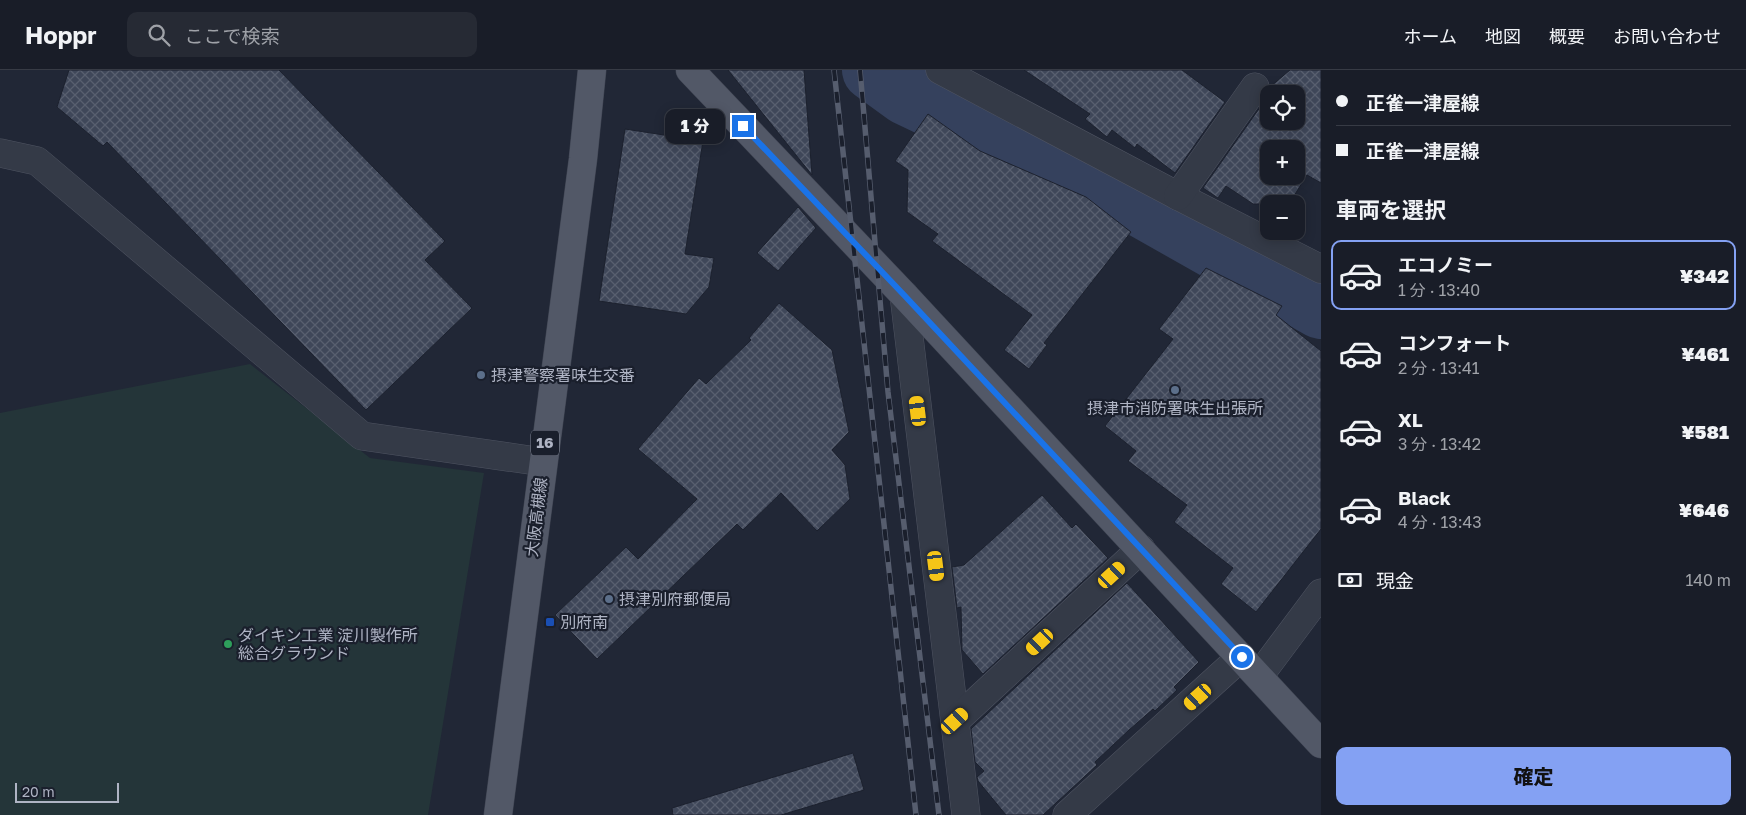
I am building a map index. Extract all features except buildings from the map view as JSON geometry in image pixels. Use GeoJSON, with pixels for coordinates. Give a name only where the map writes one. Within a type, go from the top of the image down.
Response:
{"type":"FeatureCollection","features":[{"type":"Feature","properties":{"kind":"main road","name":"大阪高槻線"},"geometry":{"type":"LineString","coordinates":[[498,815],[583,159],[592,70]]}},
{"type":"Feature","properties":{"kind":"main road"},"geometry":{"type":"LineString","coordinates":[[690,70],[904,295],[1321,744]]}},
{"type":"Feature","properties":{"kind":"street"},"geometry":{"type":"LineString","coordinates":[[940,70],[1321,269]]}},
{"type":"Feature","properties":{"kind":"street"},"geometry":{"type":"LineString","coordinates":[[1178,196],[1254,87]]}},
{"type":"Feature","properties":{"kind":"street"},"geometry":{"type":"LineString","coordinates":[[0,153],[37,161],[362,436],[543,462]]}},
{"type":"Feature","properties":{"kind":"street"},"geometry":{"type":"LineString","coordinates":[[904,295],[966,815]]}},
{"type":"Feature","properties":{"kind":"street"},"geometry":{"type":"LineString","coordinates":[[955,721],[1141,549]]}},
{"type":"Feature","properties":{"kind":"street"},"geometry":{"type":"LineString","coordinates":[[1067,815],[1250,667],[1321,593]]}},
{"type":"Feature","properties":{"kind":"shaded area","name":"ダイキン工業 淀川製作所 総合グラウンド"},"geometry":{"type":"Polygon","coordinates":[[[250,364],[370,458],[484,473],[428,815],[0,815],[0,413],[250,364]]]}},
{"type":"Feature","properties":{"kind":"waterway"},"geometry":{"type":"LineString","coordinates":[[873,70],[906,94],[1141,206],[1321,308]]}},
{"type":"Feature","properties":{"kind":"railway"},"geometry":{"type":"LineString","coordinates":[[834,70],[916,815]]}},
{"type":"Feature","properties":{"kind":"railway"},"geometry":{"type":"LineString","coordinates":[[860,70],[888,392],[939,815]]}},
{"type":"Feature","properties":{"kind":"place","name":"摂津警察署味生交番"},"geometry":{"type":"Point","coordinates":[481,375]}},
{"type":"Feature","properties":{"kind":"place","name":"摂津市消防署味生出張所"},"geometry":{"type":"Point","coordinates":[1175,390]}},
{"type":"Feature","properties":{"kind":"place","name":"摂津別府郵便局"},"geometry":{"type":"Point","coordinates":[609,599]}},
{"type":"Feature","properties":{"kind":"place","name":"別府南"},"geometry":{"type":"Point","coordinates":[550,622]}},
{"type":"Feature","properties":{"kind":"place","name":"ダイキン工業 淀川製作所 総合グラウンド"},"geometry":{"type":"Point","coordinates":[228,644]}},
{"type":"Feature","properties":{"kind":"route"},"geometry":{"type":"LineString","coordinates":[[743,126],[904,295],[1242,657]]}}]}
